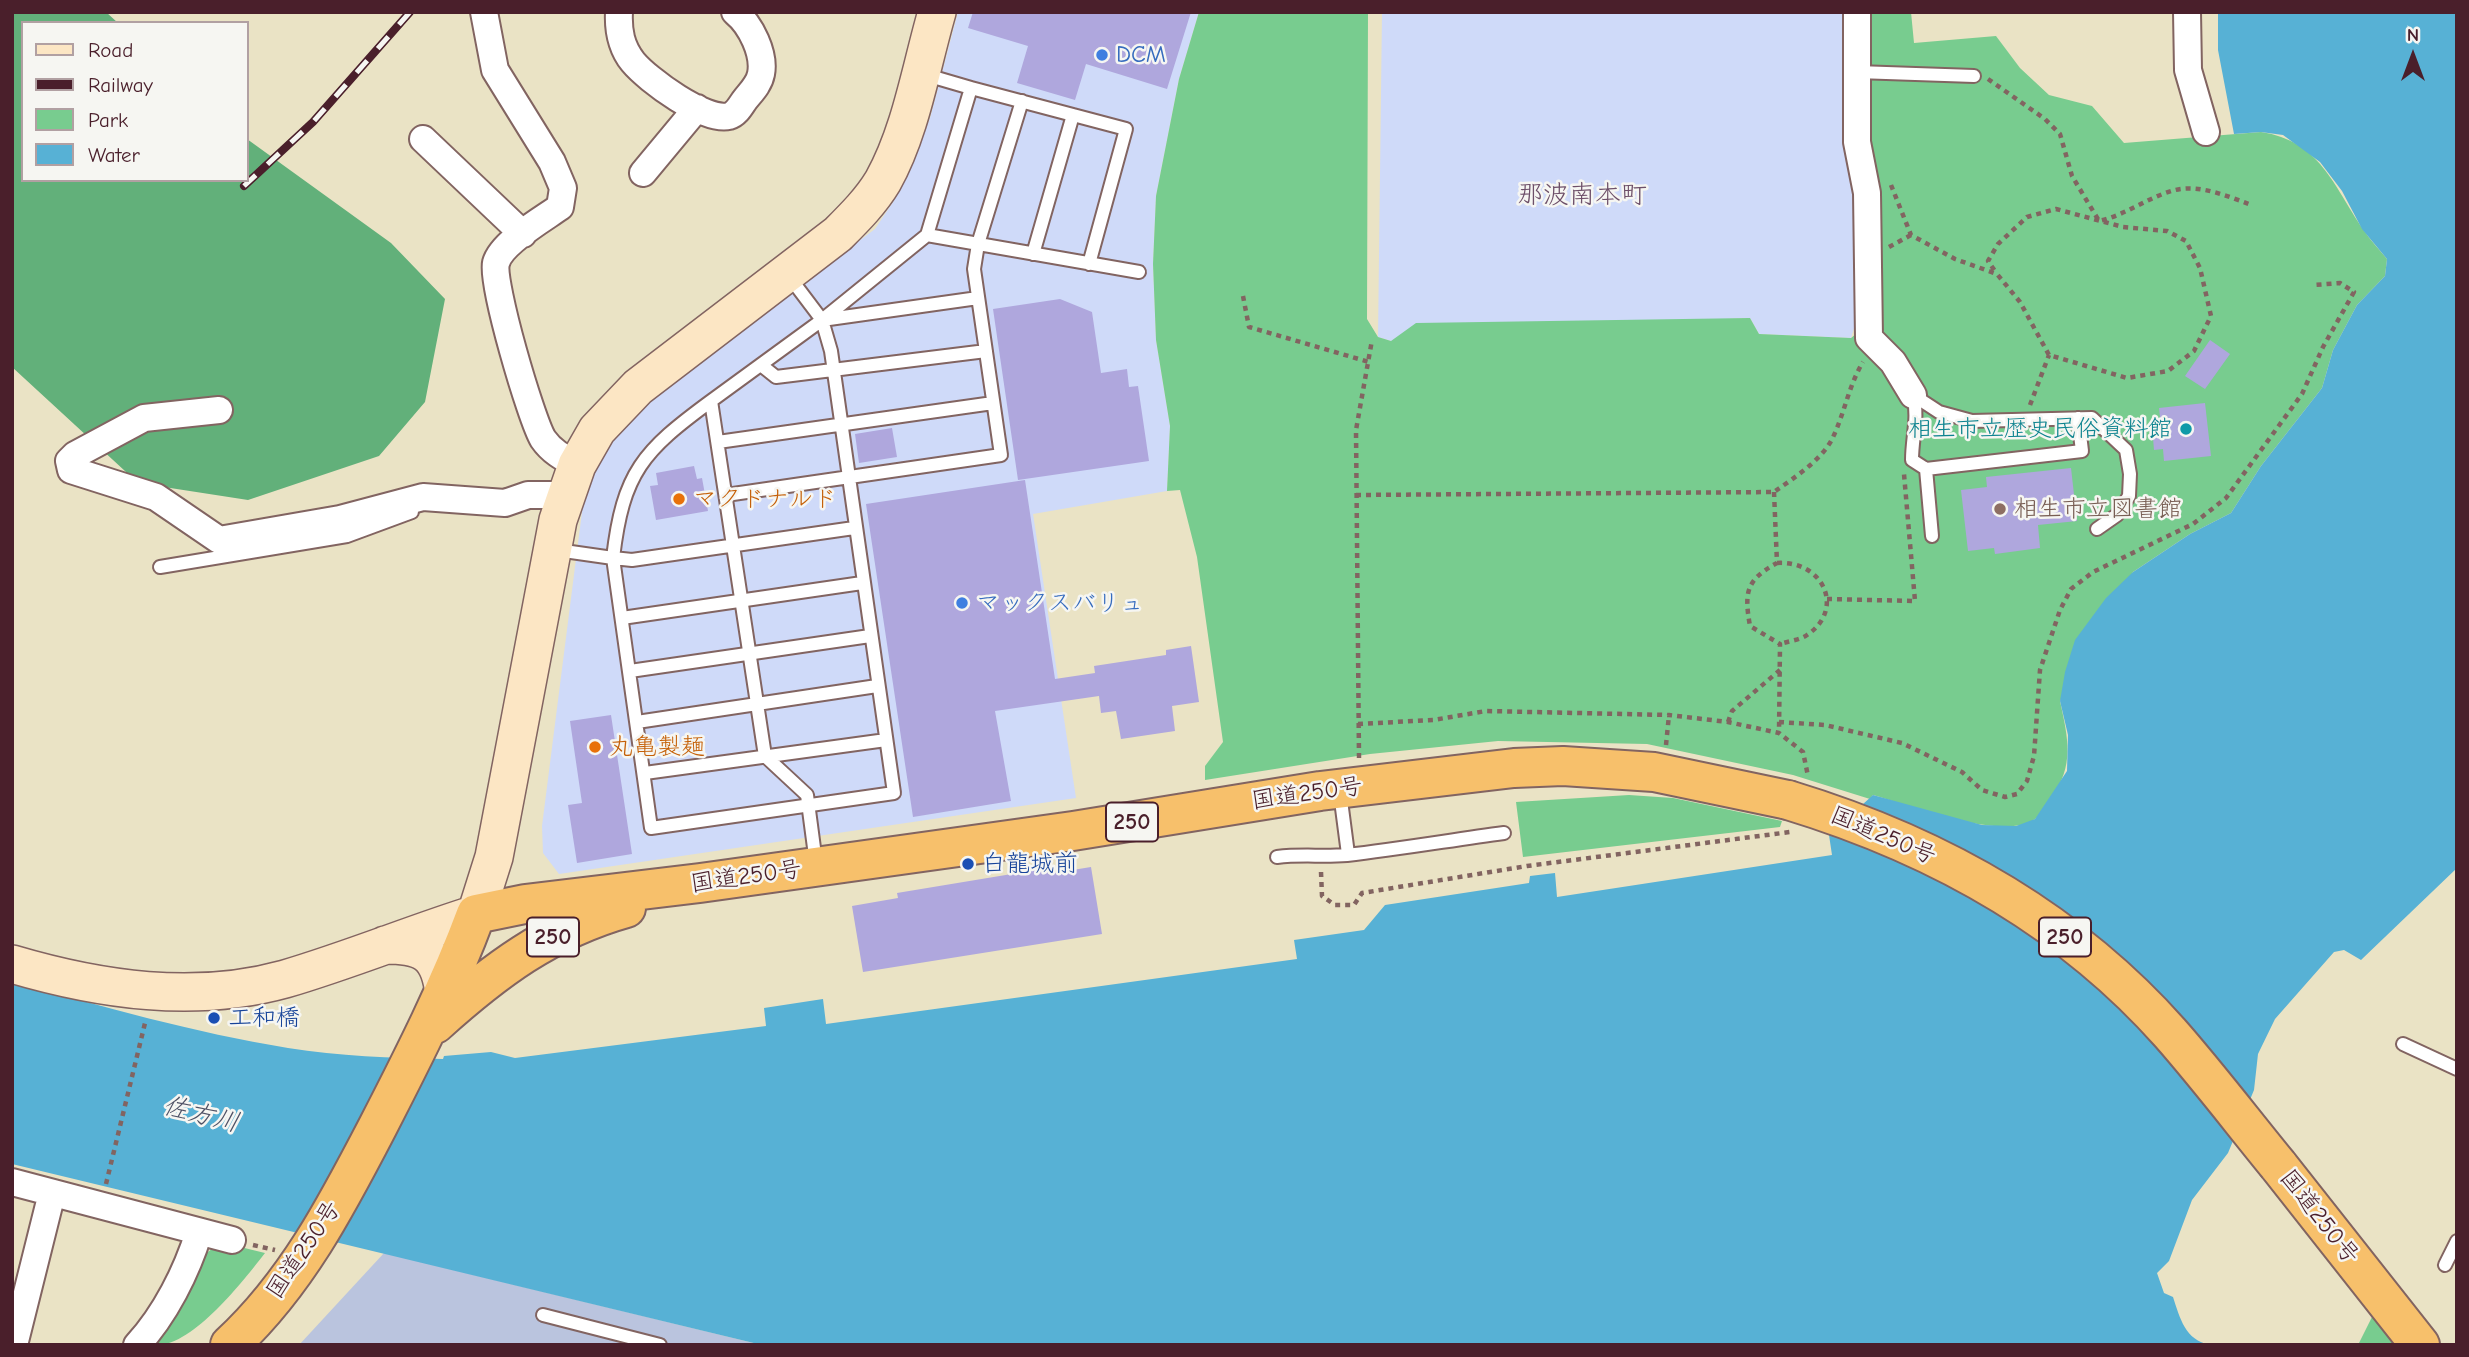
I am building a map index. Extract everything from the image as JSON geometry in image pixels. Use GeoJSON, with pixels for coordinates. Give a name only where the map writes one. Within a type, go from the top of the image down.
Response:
{"type":"FeatureCollection","features":[{"type":"Feature","properties":{"kind":"highway","name":"国道250号"},"geometry":{"type":"LineString","coordinates":[[230,1345],[251,1325],[316,1242],[428,1030],[477,914],[525,904],[700,883],[1073,831],[1350,777],[1563,766],[1654,772],[1788,800],[1841,816],[1933,855],[2025,908],[2085,953],[2168,1031],[2420,1345]]}},
{"type":"Feature","properties":{"kind":"highway","name":"250"},"geometry":{"type":"LineString","coordinates":[[428,1030],[528,949],[580,924],[700,883]]}},
{"type":"Feature","properties":{"kind":"street"},"geometry":{"type":"LineString","coordinates":[[484,12],[495,70],[552,162],[564,188],[560,207],[503,249],[496,263],[497,287],[532,412],[543,438],[557,454],[571,480]]}},
{"type":"Feature","properties":{"kind":"street"},"geometry":{"type":"LineString","coordinates":[[619,12],[618,34],[633,62],[664,89],[716,116],[736,113],[758,82],[761,61],[756,45],[752,33],[735,12]]}},
{"type":"Feature","properties":{"kind":"street"},"geometry":{"type":"LineString","coordinates":[[12,964],[95,986],[148,991],[247,986],[284,979],[477,914],[494,857],[552,550],[571,480],[597,430],[638,387],[838,234],[863,209],[883,181],[896,152],[937,12]]}},
{"type":"Feature","properties":{"kind":"street"},"geometry":{"type":"LineString","coordinates":[[1857,12],[1857,142],[1867,193],[1869,338],[1893,362],[1913,395]]}},
{"type":"Feature","properties":{"kind":"street"},"geometry":{"type":"LineString","coordinates":[[2187,12],[2188,70],[2206,132]]}},
{"type":"Feature","properties":{"kind":"street"},"geometry":{"type":"LineString","coordinates":[[643,173],[697,108]]}},
{"type":"Feature","properties":{"kind":"street"},"geometry":{"type":"LineString","coordinates":[[423,139],[523,234]]}},
{"type":"Feature","properties":{"kind":"street"},"geometry":{"type":"LineString","coordinates":[[219,410],[144,418],[75,455],[69,461],[71,470],[156,497],[219,540],[340,519],[423,497],[505,503],[571,480]]}},
{"type":"Feature","properties":{"kind":"street"},"geometry":{"type":"LineString","coordinates":[[385,945],[405,945],[428,953],[442,977],[444,993]]}},
{"type":"Feature","properties":{"kind":"street"},"geometry":{"type":"LineString","coordinates":[[16,1186],[232,1240]]}},
{"type":"Feature","properties":{"kind":"street"},"geometry":{"type":"LineString","coordinates":[[14,1345],[52,1193]]}},
{"type":"Feature","properties":{"kind":"street"},"geometry":{"type":"LineString","coordinates":[[137,1345],[161,1313],[193,1250],[199,1232]]}},
{"type":"Feature","properties":{"kind":"lane"},"geometry":{"type":"LineString","coordinates":[[1857,72],[1974,76]]}},
{"type":"Feature","properties":{"kind":"lane"},"geometry":{"type":"LineString","coordinates":[[919,73],[1126,129],[1089,264]]}},
{"type":"Feature","properties":{"kind":"lane"},"geometry":{"type":"LineString","coordinates":[[787,274],[822,320],[833,371],[894,793],[651,828],[613,558],[620,514],[631,476],[643,458],[676,427],[822,320],[927,235],[971,88]]}},
{"type":"Feature","properties":{"kind":"lane"},"geometry":{"type":"LineString","coordinates":[[726,495],[834,477],[847,478],[1001,455],[974,269],[978,244],[1021,101]]}},
{"type":"Feature","properties":{"kind":"lane"},"geometry":{"type":"LineString","coordinates":[[1033,254],[1073,115]]}},
{"type":"Feature","properties":{"kind":"lane"},"geometry":{"type":"LineString","coordinates":[[927,235],[1139,272]]}},
{"type":"Feature","properties":{"kind":"lane"},"geometry":{"type":"LineString","coordinates":[[822,320],[978,298]]}},
{"type":"Feature","properties":{"kind":"lane"},"geometry":{"type":"LineString","coordinates":[[761,365],[776,377],[986,351]]}},
{"type":"Feature","properties":{"kind":"lane"},"geometry":{"type":"LineString","coordinates":[[1913,395],[1939,412],[1972,421],[2092,418],[2126,450],[2130,474],[2129,496],[2117,515],[2097,529]]}},
{"type":"Feature","properties":{"kind":"lane"},"geometry":{"type":"LineString","coordinates":[[1913,395],[1917,411],[1912,438],[1912,460],[1926,469],[2082,451],[2078,418]]}},
{"type":"Feature","properties":{"kind":"lane"},"geometry":{"type":"LineString","coordinates":[[711,401],[765,756],[807,795],[816,867]]}},
{"type":"Feature","properties":{"kind":"lane"},"geometry":{"type":"LineString","coordinates":[[718,442],[993,403]]}},
{"type":"Feature","properties":{"kind":"lane"},"geometry":{"type":"LineString","coordinates":[[1926,469],[1932,536]]}},
{"type":"Feature","properties":{"kind":"lane"},"geometry":{"type":"LineString","coordinates":[[160,567],[346,536],[430,505],[477,501]]}},
{"type":"Feature","properties":{"kind":"lane"},"geometry":{"type":"LineString","coordinates":[[552,550],[632,561],[854,528]]}},
{"type":"Feature","properties":{"kind":"lane"},"geometry":{"type":"LineString","coordinates":[[622,618],[862,583]]}},
{"type":"Feature","properties":{"kind":"lane"},"geometry":{"type":"LineString","coordinates":[[630,671],[870,636]]}},
{"type":"Feature","properties":{"kind":"lane"},"geometry":{"type":"LineString","coordinates":[[637,722],[877,686]]}},
{"type":"Feature","properties":{"kind":"lane"},"geometry":{"type":"LineString","coordinates":[[645,773],[886,740]]}},
{"type":"Feature","properties":{"kind":"lane"},"geometry":{"type":"LineString","coordinates":[[1348,855],[1350,777]]}},
{"type":"Feature","properties":{"kind":"lane"},"geometry":{"type":"LineString","coordinates":[[1277,857],[1313,853],[1321,857],[1348,855],[1504,833]]}},
{"type":"Feature","properties":{"kind":"lane"},"geometry":{"type":"LineString","coordinates":[[2403,1044],[2457,1069]]}},
{"type":"Feature","properties":{"kind":"lane"},"geometry":{"type":"LineString","coordinates":[[2445,1265],[2457,1241]]}},
{"type":"Feature","properties":{"kind":"lane"},"geometry":{"type":"LineString","coordinates":[[543,1315],[654,1344]]}},
{"type":"Feature","properties":{"kind":"path"},"geometry":{"type":"LineString","coordinates":[[1974,76],[1984,76],[2045,118],[2060,134],[2072,176],[2099,221]]}},
{"type":"Feature","properties":{"kind":"path"},"geometry":{"type":"LineString","coordinates":[[1888,176],[1911,235],[1955,259],[1997,274]]}},
{"type":"Feature","properties":{"kind":"path"},"geometry":{"type":"LineString","coordinates":[[2099,221],[2119,217],[2175,190],[2214,191],[2249,204]]}},
{"type":"Feature","properties":{"kind":"path"},"geometry":{"type":"LineString","coordinates":[[2056,209],[2099,221],[2167,231],[2186,241],[2200,268],[2211,316],[2194,351],[2168,371],[2127,379],[2049,355],[2020,302],[1997,274],[1988,261],[1998,244],[2027,217],[2056,209]]}},
{"type":"Feature","properties":{"kind":"path"},"geometry":{"type":"LineString","coordinates":[[1779,722],[1825,725],[1902,743],[1962,772],[1982,790],[2005,797],[2017,794],[2027,781],[2034,756],[2040,670],[2060,610],[2071,589],[2093,572],[2193,524],[2226,498],[2302,394],[2323,347],[2354,292],[2340,283],[2314,285]]}},
{"type":"Feature","properties":{"kind":"path"},"geometry":{"type":"LineString","coordinates":[[1243,296],[1249,327],[1369,362]]}},
{"type":"Feature","properties":{"kind":"path"},"geometry":{"type":"LineString","coordinates":[[1350,777],[1359,756],[1356,430],[1372,340]]}},
{"type":"Feature","properties":{"kind":"path"},"geometry":{"type":"LineString","coordinates":[[1356,495],[1774,492],[1807,468],[1833,438],[1862,363],[1882,351]]}},
{"type":"Feature","properties":{"kind":"path"},"geometry":{"type":"LineString","coordinates":[[2029,419],[2031,396],[2049,355]]}},
{"type":"Feature","properties":{"kind":"path"},"geometry":{"type":"LineString","coordinates":[[1827,598],[1916,601],[1903,476],[1912,460]]}},
{"type":"Feature","properties":{"kind":"path"},"geometry":{"type":"LineString","coordinates":[[1774,492],[1777,563]]}},
{"type":"Feature","properties":{"kind":"path"},"geometry":{"type":"LineString","coordinates":[[1795,562],[1817,575],[1827,598],[1822,622],[1805,637],[1780,644],[1750,626],[1746,604],[1748,587],[1760,573],[1777,563],[1795,562]]}},
{"type":"Feature","properties":{"kind":"path"},"geometry":{"type":"LineString","coordinates":[[1779,733],[1780,644]]}},
{"type":"Feature","properties":{"kind":"path"},"geometry":{"type":"LineString","coordinates":[[1728,722],[1732,711],[1780,670]]}},
{"type":"Feature","properties":{"kind":"path"},"geometry":{"type":"LineString","coordinates":[[1662,754],[1668,738],[1669,715]]}},
{"type":"Feature","properties":{"kind":"path"},"geometry":{"type":"LineString","coordinates":[[1321,857],[1322,896],[1335,905]]}},
{"type":"Feature","properties":{"kind":"path"},"geometry":{"type":"LineString","coordinates":[[105,1187],[146,1017]]}},
{"type":"Feature","properties":{"kind":"shaded area"},"geometry":{"type":"Polygon","coordinates":[[[958,12],[1199,12],[1179,79],[1156,196],[1153,264],[1156,340],[1170,426],[1167,491],[1033,514],[1076,798],[559,874],[543,853],[542,826],[583,504],[597,464],[615,429],[652,395],[875,229],[893,202],[930,118],[958,12]]]}},
{"type":"Feature","properties":{"kind":"shaded area"},"geometry":{"type":"Polygon","coordinates":[[[1382,12],[1846,12],[1863,231],[1863,299],[1851,338],[1759,334],[1750,318],[1391,341],[1378,337],[1382,12]]]}},
{"type":"Feature","properties":{"kind":"shaded area"},"geometry":{"type":"Polygon","coordinates":[[[384,1253],[762,1345],[299,1345],[384,1253]]]}},
{"type":"Feature","properties":{"kind":"green space"},"geometry":{"type":"Polygon","coordinates":[[[12,12],[106,12],[116,21],[21,21],[21,182],[248,182],[248,140],[391,243],[445,299],[425,402],[379,456],[248,500],[138,483],[12,367],[12,12]]]}},
{"type":"Feature","properties":{"kind":"green space"},"geometry":{"type":"Polygon","coordinates":[[[1199,12],[1368,12],[1367,319],[1378,337],[1391,341],[1416,323],[1750,318],[1759,334],[1851,338],[1879,315],[1867,127],[1865,12],[1911,12],[1914,43],[1996,36],[2020,68],[2049,95],[2092,106],[2124,143],[2261,132],[2298,145],[2323,167],[2366,233],[2387,259],[2385,276],[2357,305],[2333,350],[2322,388],[2261,466],[2231,513],[2190,534],[2133,572],[2060,701],[2067,740],[2067,763],[2059,786],[2035,819],[2020,825],[1979,824],[1873,795],[1870,799],[1793,775],[1647,744],[1498,741],[1370,754],[1205,780],[1205,766],[1223,742],[1197,557],[1180,490],[1167,491],[1170,426],[1156,340],[1153,264],[1156,196],[1179,79],[1199,12]]]}},
{"type":"Feature","properties":{"kind":"green space"},"geometry":{"type":"Polygon","coordinates":[[[1629,795],[1673,798],[1782,821],[1780,827],[1523,857],[1516,802],[1629,795]]]}},
{"type":"Feature","properties":{"kind":"green space"},"geometry":{"type":"Polygon","coordinates":[[[228,1244],[265,1253],[217,1310],[202,1323],[186,1335],[157,1345],[204,1255],[217,1245],[228,1244]]]}},
{"type":"Feature","properties":{"kind":"green space"},"geometry":{"type":"Polygon","coordinates":[[[2374,1313],[2400,1345],[2358,1345],[2374,1313]]]}},
{"type":"Feature","properties":{"kind":"water","name":"佐方川"},"geometry":{"type":"Polygon","coordinates":[[[2218,12],[2457,12],[2457,868],[2361,960],[2344,950],[2334,952],[2275,1019],[2258,1054],[2254,1090],[2228,1153],[2192,1200],[2169,1261],[2157,1273],[2164,1293],[2173,1297],[2189,1333],[2210,1345],[762,1345],[12,1164],[12,982],[183,1027],[288,1048],[365,1056],[443,1059],[444,1056],[491,1052],[515,1058],[766,1026],[764,1008],[823,999],[826,1024],[1297,959],[1294,940],[1364,930],[1385,905],[1529,883],[1530,876],[1555,873],[1557,897],[1832,855],[1829,835],[1873,795],[1982,825],[2016,826],[2035,819],[2067,771],[2068,735],[2060,701],[2075,640],[2106,598],[2133,572],[2190,534],[2231,513],[2261,466],[2322,388],[2333,350],[2357,305],[2385,276],[2387,259],[2362,229],[2342,191],[2320,162],[2283,135],[2261,132],[2234,134],[2218,50],[2218,12]]]}},
{"type":"Feature","properties":{"kind":"building","name":"DCM"},"geometry":{"type":"Polygon","coordinates":[[[973,12],[1191,12],[1167,89],[1086,64],[1075,100],[1017,83],[1028,46],[968,28],[973,12]]]}},
{"type":"Feature","properties":{"kind":"building"},"geometry":{"type":"Polygon","coordinates":[[[1060,299],[1092,312],[1101,373],[1127,369],[1129,387],[1138,386],[1149,461],[1018,480],[993,309],[1060,299]]]}},
{"type":"Feature","properties":{"kind":"building"},"geometry":{"type":"Polygon","coordinates":[[[2210,340],[2230,354],[2205,389],[2185,376],[2210,340]]]}},
{"type":"Feature","properties":{"kind":"building"},"geometry":{"type":"Polygon","coordinates":[[[2205,403],[2211,456],[2164,461],[2163,449],[2154,450],[2152,426],[2161,426],[2159,408],[2205,403]]]}},
{"type":"Feature","properties":{"kind":"building"},"geometry":{"type":"Polygon","coordinates":[[[892,428],[897,457],[859,463],[855,434],[892,428]]]}},
{"type":"Feature","properties":{"kind":"building","name":"マクドナルド"},"geometry":{"type":"Polygon","coordinates":[[[694,466],[697,479],[702,478],[708,511],[656,520],[650,486],[658,485],[656,473],[694,466]]]}},
{"type":"Feature","properties":{"kind":"building"},"geometry":{"type":"Polygon","coordinates":[[[2071,468],[2077,521],[2038,525],[2040,548],[1995,554],[1994,548],[1968,551],[1961,490],[1987,487],[1986,477],[2071,468]]]}},
{"type":"Feature","properties":{"kind":"building","name":"マックスバリュ"},"geometry":{"type":"Polygon","coordinates":[[[1025,480],[1055,679],[1095,673],[1094,666],[1166,655],[1166,650],[1191,646],[1199,702],[1172,706],[1175,731],[1121,739],[1116,711],[1101,713],[1099,696],[995,711],[1011,801],[913,817],[866,504],[1025,480]]]}},
{"type":"Feature","properties":{"kind":"building"},"geometry":{"type":"Polygon","coordinates":[[[611,715],[632,854],[577,863],[568,805],[582,803],[570,721],[611,715]]]}},
{"type":"Feature","properties":{"kind":"building"},"geometry":{"type":"Polygon","coordinates":[[[1091,867],[1102,934],[863,972],[852,906],[898,898],[897,893],[1048,868],[1048,874],[1091,867]]]}},
{"type":"Feature","properties":{"kind":"railway"},"geometry":{"type":"LineString","coordinates":[[244,186],[313,122],[410,12]]}},
{"type":"Feature","properties":{"kind":"place","name":"DCM"},"geometry":{"type":"Point","coordinates":[1102,55]}},
{"type":"Feature","properties":{"kind":"place","name":"相生市立歴史民俗資料館"},"geometry":{"type":"Point","coordinates":[2186,429]}},
{"type":"Feature","properties":{"kind":"place","name":"マクドナルド"},"geometry":{"type":"Point","coordinates":[679,499]}},
{"type":"Feature","properties":{"kind":"place","name":"相生市立図書館"},"geometry":{"type":"Point","coordinates":[2000,509]}},
{"type":"Feature","properties":{"kind":"place","name":"マックスバリュ"},"geometry":{"type":"Point","coordinates":[962,603]}},
{"type":"Feature","properties":{"kind":"place","name":"丸亀製麺"},"geometry":{"type":"Point","coordinates":[595,747]}},
{"type":"Feature","properties":{"kind":"place","name":"白龍城前"},"geometry":{"type":"Point","coordinates":[968,864]}},
{"type":"Feature","properties":{"kind":"place","name":"工和橋"},"geometry":{"type":"Point","coordinates":[214,1018]}},
{"type":"Feature","properties":{"kind":"district","name":"那波南本町"},"geometry":{"type":"Point","coordinates":[1582,196]}}]}
